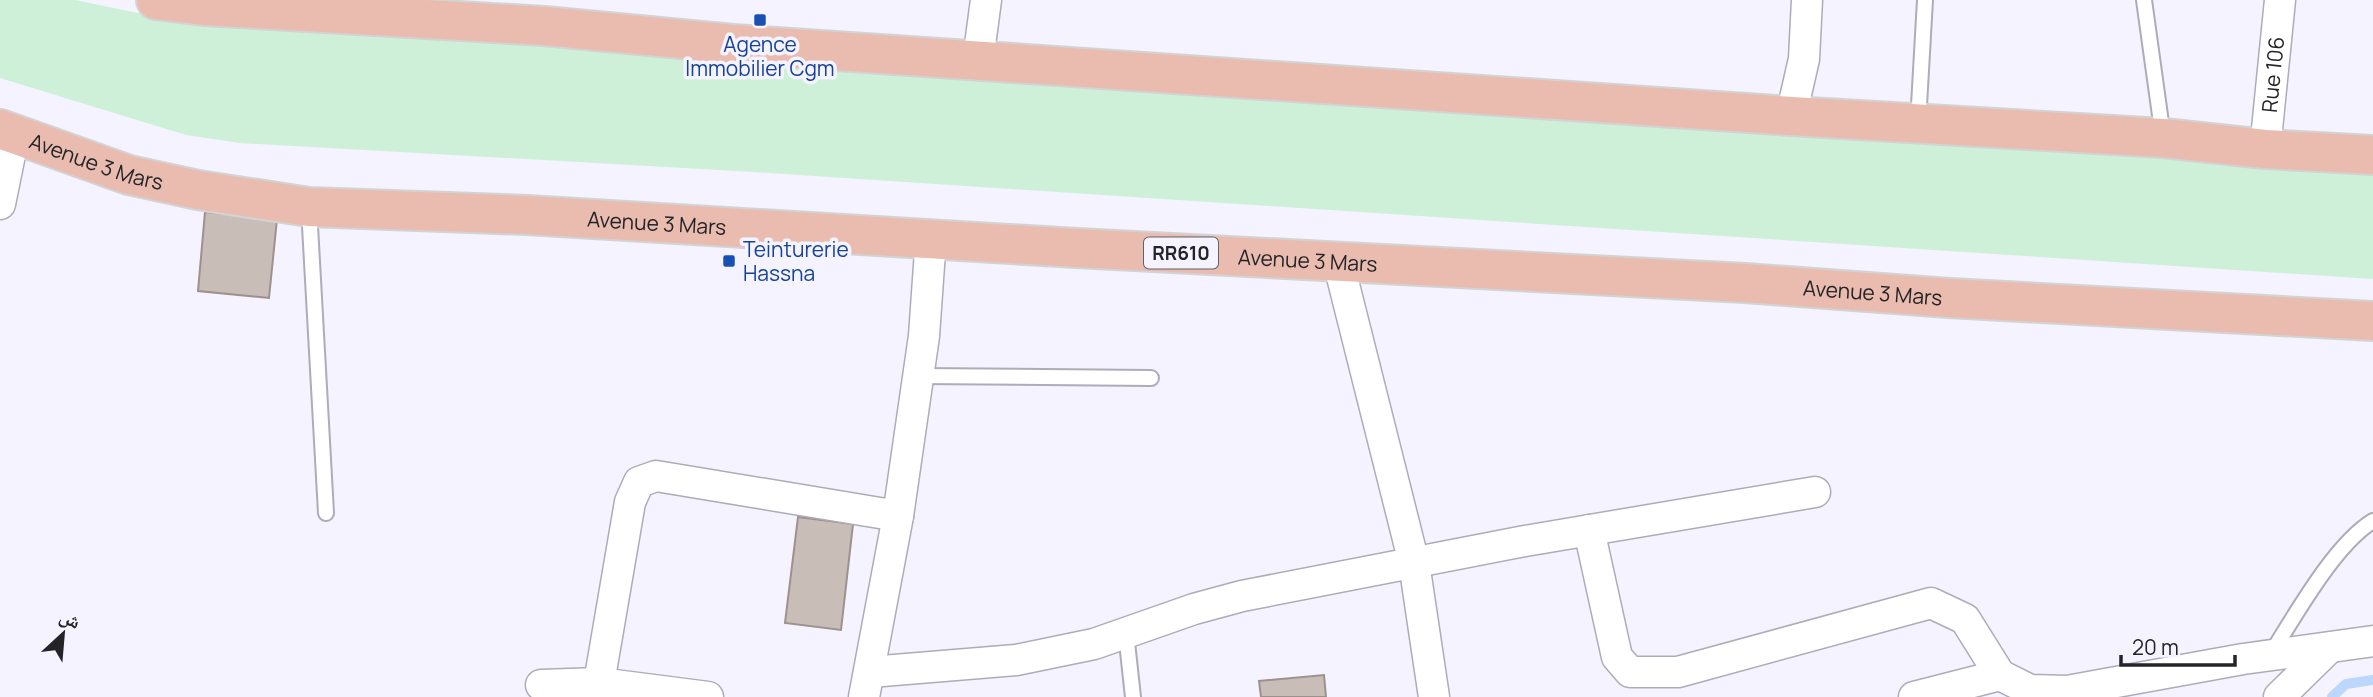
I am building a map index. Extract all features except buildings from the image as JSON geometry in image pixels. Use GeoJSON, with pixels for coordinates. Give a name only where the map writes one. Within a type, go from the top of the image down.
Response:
{"type":"FeatureCollection","features":[{"type":"Feature","properties":{"kind":"main road"},"geometry":{"type":"LineString","coordinates":[[156,0],[542,13],[733,44],[1791,117],[2163,138],[2265,149],[2373,155]]}},
{"type":"Feature","properties":{"kind":"main road","name":"Avenue 3 Mars"},"geometry":{"type":"LineString","coordinates":[[7,132],[130,175],[198,190],[309,206],[931,237],[1077,248],[1745,283],[1950,298],[2373,321]]}},
{"type":"Feature","properties":{"kind":"street"},"geometry":{"type":"LineString","coordinates":[[978,60],[986,0]]}},
{"type":"Feature","properties":{"kind":"street"},"geometry":{"type":"LineString","coordinates":[[1791,117],[1804,59],[1807,0]]}},
{"type":"Feature","properties":{"kind":"street","name":"Rue 106"},"geometry":{"type":"LineString","coordinates":[[2265,149],[2280,0]]}},
{"type":"Feature","properties":{"kind":"street"},"geometry":{"type":"LineString","coordinates":[[0,204],[7,132]]}},
{"type":"Feature","properties":{"kind":"street"},"geometry":{"type":"LineString","coordinates":[[931,237],[924,335],[898,516],[867,685],[1094,644],[1194,608],[1242,596],[1589,530],[1815,492]]}},
{"type":"Feature","properties":{"kind":"street"},"geometry":{"type":"LineString","coordinates":[[1338,261],[1414,563],[1434,697]]}},
{"type":"Feature","properties":{"kind":"street"},"geometry":{"type":"LineString","coordinates":[[599,683],[631,502],[639,482],[656,476],[898,516]]}},
{"type":"Feature","properties":{"kind":"street"},"geometry":{"type":"LineString","coordinates":[[1589,530],[1617,657],[1630,672],[1678,672],[1931,603],[1965,619],[2000,675],[2030,690],[2067,691],[2373,641]]}},
{"type":"Feature","properties":{"kind":"street"},"geometry":{"type":"LineString","coordinates":[[2279,697],[2329,648]]}},
{"type":"Feature","properties":{"kind":"street"},"geometry":{"type":"LineString","coordinates":[[1914,697],[2000,675]]}},
{"type":"Feature","properties":{"kind":"street"},"geometry":{"type":"LineString","coordinates":[[541,685],[599,683],[708,697]]}},
{"type":"Feature","properties":{"kind":"lane"},"geometry":{"type":"LineString","coordinates":[[1918,125],[1926,0]]}},
{"type":"Feature","properties":{"kind":"lane"},"geometry":{"type":"LineString","coordinates":[[2144,0],[2163,138]]}},
{"type":"Feature","properties":{"kind":"lane"},"geometry":{"type":"LineString","coordinates":[[309,206],[326,513]]}},
{"type":"Feature","properties":{"kind":"lane"},"geometry":{"type":"LineString","coordinates":[[918,376],[1151,378]]}},
{"type":"Feature","properties":{"kind":"lane"},"geometry":{"type":"LineString","coordinates":[[2269,656],[2324,572],[2362,528],[2373,521]]}},
{"type":"Feature","properties":{"kind":"lane"},"geometry":{"type":"LineString","coordinates":[[1126,633],[1133,697]]}},
{"type":"Feature","properties":{"kind":"green space"},"geometry":{"type":"Polygon","coordinates":[[[0,0],[75,0],[138,13],[1046,80],[2373,163],[2373,279],[754,172],[240,143],[186,135],[0,78],[0,0]]]}},
{"type":"Feature","properties":{"kind":"waterway"},"geometry":{"type":"LineString","coordinates":[[2332,697],[2346,684],[2373,680]]}},
{"type":"Feature","properties":{"kind":"place","name":"Agence Immobilier Cgm"},"geometry":{"type":"Point","coordinates":[760,20]}},
{"type":"Feature","properties":{"kind":"place","name":"Teinturerie Hassna"},"geometry":{"type":"Point","coordinates":[729,261]}}]}
